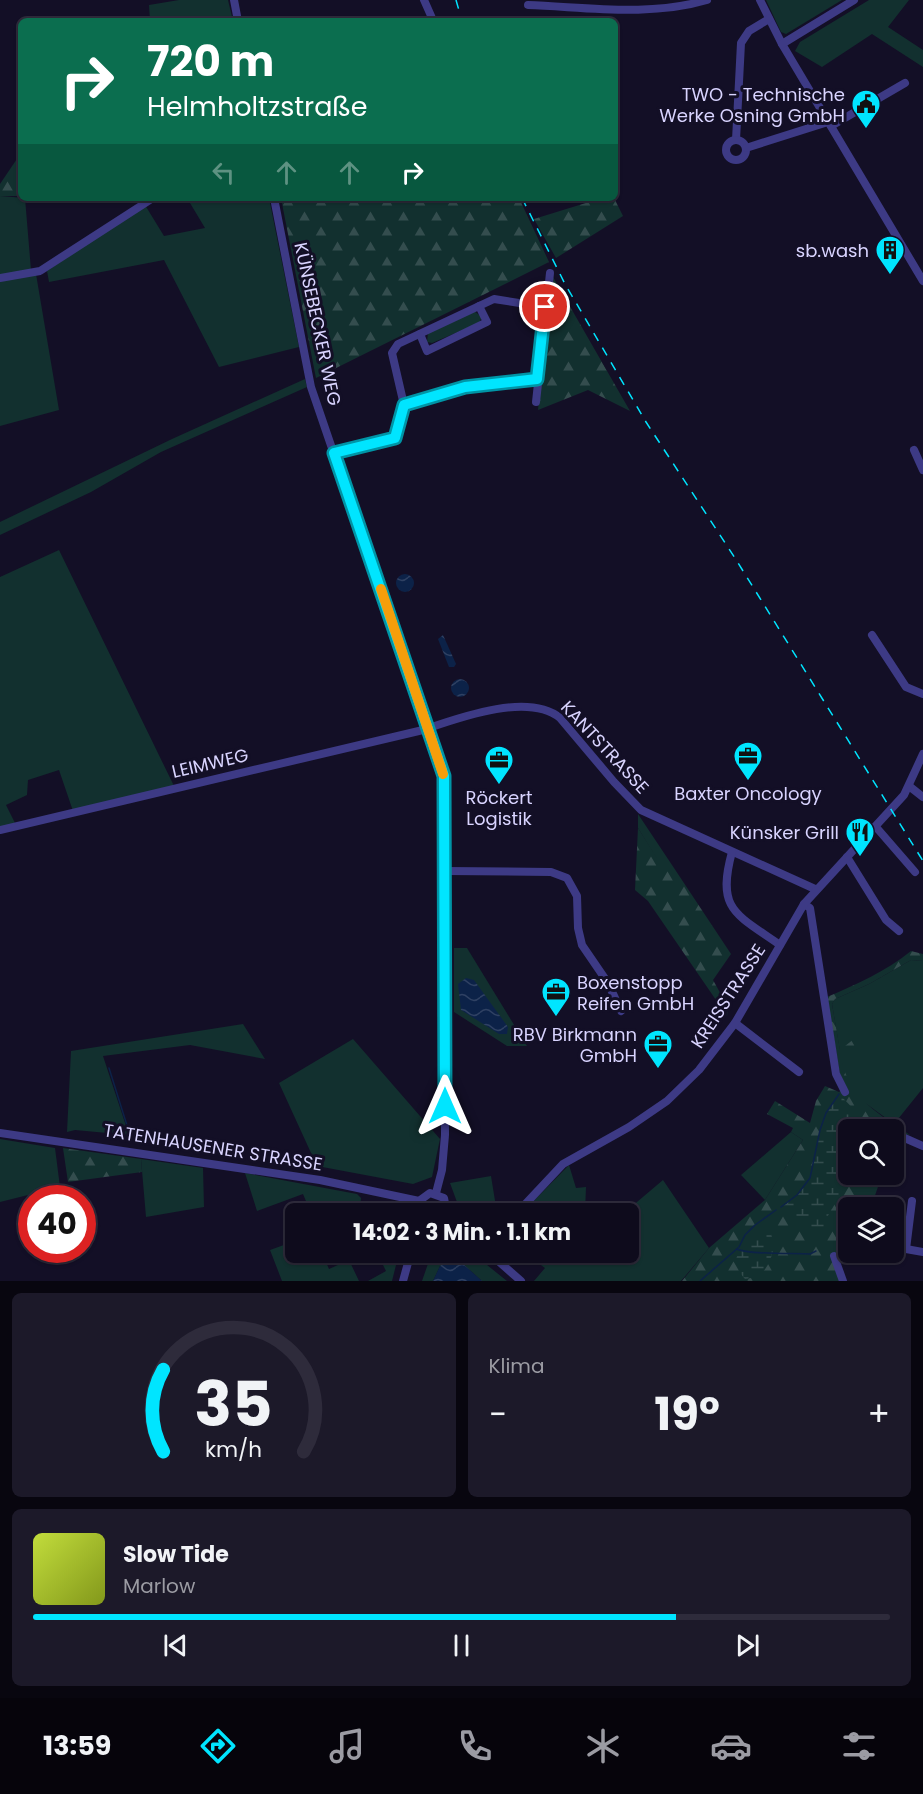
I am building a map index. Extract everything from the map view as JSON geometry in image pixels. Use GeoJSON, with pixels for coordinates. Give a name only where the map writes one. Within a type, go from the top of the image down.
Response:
{"type":"FeatureCollection","features":[{"type":"Feature","properties":{"kind":"street"},"geometry":{"type":"LineString","coordinates":[[234,0],[237,18]]}},
{"type":"Feature","properties":{"kind":"street"},"geometry":{"type":"LineString","coordinates":[[424,0],[428,18]]}},
{"type":"Feature","properties":{"kind":"street"},"geometry":{"type":"LineString","coordinates":[[528,5],[629,9],[693,4],[707,0]]}},
{"type":"Feature","properties":{"kind":"street"},"geometry":{"type":"LineString","coordinates":[[760,0],[782,44],[923,281]]}},
{"type":"Feature","properties":{"kind":"street"},"geometry":{"type":"LineString","coordinates":[[782,44],[854,0]]}},
{"type":"Feature","properties":{"kind":"street"},"geometry":{"type":"LineString","coordinates":[[746,148],[743,157],[737,159],[731,158],[727,147],[736,140],[741,43],[749,31],[769,19]]}},
{"type":"Feature","properties":{"kind":"street"},"geometry":{"type":"LineString","coordinates":[[746,148],[830,124],[905,83]]}},
{"type":"Feature","properties":{"kind":"street"},"geometry":{"type":"LineString","coordinates":[[736,140],[741,141],[746,148]]}},
{"type":"Feature","properties":{"kind":"street"},"geometry":{"type":"LineString","coordinates":[[0,278],[40,271],[148,201]]}},
{"type":"Feature","properties":{"kind":"street","name":"KÜNSEBECKER WEG"},"geometry":{"type":"LineString","coordinates":[[275,201],[311,387],[444,776],[445,1135],[442,1170],[436,1194]]}},
{"type":"Feature","properties":{"kind":"street"},"geometry":{"type":"LineString","coordinates":[[536,402],[550,273]]}},
{"type":"Feature","properties":{"kind":"street"},"geometry":{"type":"LineString","coordinates":[[334,453],[395,438],[404,405],[392,353],[398,344],[494,299],[545,307]]}},
{"type":"Feature","properties":{"kind":"street"},"geometry":{"type":"LineString","coordinates":[[420,334],[427,351],[487,322],[479,306]]}},
{"type":"Feature","properties":{"kind":"street"},"geometry":{"type":"LineString","coordinates":[[404,405],[465,387],[537,379]]}},
{"type":"Feature","properties":{"kind":"street"},"geometry":{"type":"LineString","coordinates":[[914,450],[923,470]]}},
{"type":"Feature","properties":{"kind":"street"},"geometry":{"type":"LineString","coordinates":[[872,635],[906,687],[923,694]]}},
{"type":"Feature","properties":{"kind":"street","name":"KANTSTRASSE"},"geometry":{"type":"LineString","coordinates":[[428,728],[479,713],[516,707],[544,708],[560,718],[640,810],[815,889]]}},
{"type":"Feature","properties":{"kind":"street","name":"LEIMWEG"},"geometry":{"type":"LineString","coordinates":[[0,830],[428,728]]}},
{"type":"Feature","properties":{"kind":"street","name":"KREISSTRASSE"},"geometry":{"type":"LineString","coordinates":[[526,1203],[563,1164],[629,1127],[667,1101],[699,1070],[735,1023],[804,904],[815,889],[876,827],[909,786],[923,754]]}},
{"type":"Feature","properties":{"kind":"street"},"geometry":{"type":"LineString","coordinates":[[909,786],[923,797]]}},
{"type":"Feature","properties":{"kind":"street"},"geometry":{"type":"LineString","coordinates":[[876,827],[915,872]]}},
{"type":"Feature","properties":{"kind":"street"},"geometry":{"type":"LineString","coordinates":[[732,852],[725,889],[733,910],[780,945]]}},
{"type":"Feature","properties":{"kind":"street"},"geometry":{"type":"LineString","coordinates":[[847,857],[886,920],[899,931]]}},
{"type":"Feature","properties":{"kind":"street"},"geometry":{"type":"LineString","coordinates":[[445,871],[551,872],[567,878],[573,883],[577,896],[578,928],[582,945],[608,983],[621,1011]]}},
{"type":"Feature","properties":{"kind":"street"},"geometry":{"type":"LineString","coordinates":[[804,904],[810,909],[836,1074],[845,1092]]}},
{"type":"Feature","properties":{"kind":"street"},"geometry":{"type":"LineString","coordinates":[[735,1023],[799,1072]]}},
{"type":"Feature","properties":{"kind":"street","name":"TATENHAUSENER STRASSE"},"geometry":{"type":"LineString","coordinates":[[0,1133],[320,1180],[419,1201]]}},
{"type":"Feature","properties":{"kind":"street"},"geometry":{"type":"LineString","coordinates":[[904,1138],[923,1146]]}},
{"type":"Feature","properties":{"kind":"street"},"geometry":{"type":"LineString","coordinates":[[419,1201],[426,1194],[436,1194],[447,1203]]}},
{"type":"Feature","properties":{"kind":"street"},"geometry":{"type":"LineString","coordinates":[[912,1201],[906,1249],[923,1252]]}},
{"type":"Feature","properties":{"kind":"street"},"geometry":{"type":"LineString","coordinates":[[834,1256],[843,1281]]}},
{"type":"Feature","properties":{"kind":"street"},"geometry":{"type":"LineString","coordinates":[[403,1281],[408,1263]]}},
{"type":"Feature","properties":{"kind":"street"},"geometry":{"type":"LineString","coordinates":[[501,1263],[521,1281]]}},
{"type":"Feature","properties":{"kind":"green space"},"geometry":{"type":"Polygon","coordinates":[[[179,0],[228,0],[232,18],[150,18],[149,5],[179,0]]]}},
{"type":"Feature","properties":{"kind":"green space"},"geometry":{"type":"Polygon","coordinates":[[[766,0],[842,0],[786,34],[781,32],[766,0]]]}},
{"type":"Feature","properties":{"kind":"green space"},"geometry":{"type":"Polygon","coordinates":[[[869,0],[909,0],[888,27],[923,50],[923,67],[872,34],[822,67],[795,51],[800,42],[869,0]]]}},
{"type":"Feature","properties":{"kind":"green space"},"geometry":{"type":"Polygon","coordinates":[[[18,157],[18,196],[0,196],[0,184],[18,157]]]}},
{"type":"Feature","properties":{"kind":"green space"},"geometry":{"type":"Polygon","coordinates":[[[0,196],[18,197],[18,201],[25,201],[31,270],[0,276],[0,196]]]}},
{"type":"Feature","properties":{"kind":"green space"},"geometry":{"type":"Polygon","coordinates":[[[189,201],[270,201],[299,347],[219,367],[164,260],[49,282],[47,271],[145,205],[164,236],[205,228],[189,201]]]}},
{"type":"Feature","properties":{"kind":"green space"},"geometry":{"type":"Polygon","coordinates":[[[282,201],[520,201],[549,262],[316,378],[282,201]]]}},
{"type":"Feature","properties":{"kind":"green space"},"geometry":{"type":"Polygon","coordinates":[[[592,201],[616,201],[623,216],[556,258],[534,219],[592,201]]]}},
{"type":"Feature","properties":{"kind":"green space"},"geometry":{"type":"Polygon","coordinates":[[[36,274],[59,410],[0,426],[0,281],[36,274]]]}},
{"type":"Feature","properties":{"kind":"green space"},"geometry":{"type":"Polygon","coordinates":[[[553,277],[630,411],[588,390],[538,410],[553,277]]]}},
{"type":"Feature","properties":{"kind":"green space"},"geometry":{"type":"Polygon","coordinates":[[[474,311],[482,317],[479,323],[432,343],[427,342],[428,333],[474,311]]]}},
{"type":"Feature","properties":{"kind":"green space"},"geometry":{"type":"Polygon","coordinates":[[[305,379],[307,387],[161,452],[91,492],[0,535],[0,522],[172,439],[305,379]]]}},
{"type":"Feature","properties":{"kind":"green space"},"geometry":{"type":"Polygon","coordinates":[[[59,550],[174,786],[73,811],[59,770],[28,780],[27,795],[6,805],[16,825],[0,829],[0,577],[59,550]]]}},
{"type":"Feature","properties":{"kind":"green space"},"geometry":{"type":"Polygon","coordinates":[[[638,814],[668,859],[657,859],[638,828],[638,814]]]}},
{"type":"Feature","properties":{"kind":"green space"},"geometry":{"type":"Polygon","coordinates":[[[638,828],[657,858],[668,859],[731,954],[713,980],[728,1007],[727,1016],[648,901],[635,890],[638,828]]]}},
{"type":"Feature","properties":{"kind":"green space"},"geometry":{"type":"Polygon","coordinates":[[[454,948],[467,948],[527,1046],[507,1046],[454,1012],[454,948]]]}},
{"type":"Feature","properties":{"kind":"green space"},"geometry":{"type":"Polygon","coordinates":[[[911,951],[923,954],[923,961],[911,960],[869,984],[835,999],[832,1004],[840,1050],[859,1035],[864,1040],[842,1060],[845,1073],[851,1085],[867,1104],[887,1119],[838,1119],[838,1185],[879,1185],[874,1197],[838,1197],[838,1250],[832,1256],[840,1281],[682,1281],[709,1248],[765,1200],[803,1140],[791,1132],[793,1128],[767,1114],[775,1101],[810,1123],[816,1101],[825,1086],[839,1092],[846,1086],[840,1074],[827,997],[881,971],[911,951]]]}},
{"type":"Feature","properties":{"kind":"green space"},"geometry":{"type":"Polygon","coordinates":[[[911,960],[923,961],[923,1088],[898,1119],[887,1119],[857,1097],[844,1075],[832,1004],[835,999],[869,984],[911,960]]]}},
{"type":"Feature","properties":{"kind":"green space"},"geometry":{"type":"Polygon","coordinates":[[[243,1024],[265,1059],[190,1045],[103,1056],[129,1135],[75,1130],[67,1132],[71,1051],[243,1024]]]}},
{"type":"Feature","properties":{"kind":"green space"},"geometry":{"type":"Polygon","coordinates":[[[353,1039],[440,1139],[432,1177],[413,1184],[317,1166],[279,1083],[353,1039]]]}},
{"type":"Feature","properties":{"kind":"green space"},"geometry":{"type":"Polygon","coordinates":[[[839,1094],[863,1119],[838,1119],[838,1185],[846,1185],[826,1219],[825,1228],[815,1231],[787,1214],[781,1207],[797,1195],[810,1178],[826,1113],[839,1094]]]}},
{"type":"Feature","properties":{"kind":"green space"},"geometry":{"type":"Polygon","coordinates":[[[791,1132],[803,1140],[765,1200],[741,1175],[791,1132]]]}},
{"type":"Feature","properties":{"kind":"green space"},"geometry":{"type":"Polygon","coordinates":[[[0,1139],[55,1148],[60,1185],[18,1185],[18,1198],[0,1202],[0,1139]]]}},
{"type":"Feature","properties":{"kind":"green space"},"geometry":{"type":"Polygon","coordinates":[[[63,1148],[141,1159],[142,1172],[68,1182],[63,1148]]]}},
{"type":"Feature","properties":{"kind":"green space"},"geometry":{"type":"Polygon","coordinates":[[[141,1159],[203,1168],[204,1207],[146,1217],[141,1159]]]}},
{"type":"Feature","properties":{"kind":"green space"},"geometry":{"type":"Polygon","coordinates":[[[569,1165],[576,1188],[586,1187],[585,1203],[532,1203],[569,1165]]]}},
{"type":"Feature","properties":{"kind":"green space"},"geometry":{"type":"Polygon","coordinates":[[[245,1173],[357,1194],[361,1198],[360,1203],[307,1203],[303,1194],[257,1211],[245,1173]]]}},
{"type":"Feature","properties":{"kind":"green space"},"geometry":{"type":"Polygon","coordinates":[[[491,1176],[495,1203],[457,1203],[450,1183],[491,1176]]]}},
{"type":"Feature","properties":{"kind":"green space"},"geometry":{"type":"Polygon","coordinates":[[[663,1180],[709,1248],[681,1281],[534,1281],[545,1268],[538,1263],[639,1263],[639,1203],[636,1203],[663,1180]]]}},
{"type":"Feature","properties":{"kind":"green space"},"geometry":{"type":"Polygon","coordinates":[[[763,1227],[769,1230],[772,1236],[773,1249],[770,1261],[758,1277],[745,1279],[740,1273],[736,1258],[748,1239],[763,1227]]]}},
{"type":"Feature","properties":{"kind":"green space"},"geometry":{"type":"Polygon","coordinates":[[[285,1245],[285,1263],[326,1263],[329,1269],[342,1263],[350,1263],[359,1281],[282,1281],[270,1250],[285,1245]]]}},
{"type":"Feature","properties":{"kind":"green space"},"geometry":{"type":"Polygon","coordinates":[[[382,1263],[396,1263],[392,1281],[368,1281],[386,1271],[382,1263]]]}},
{"type":"Feature","properties":{"kind":"green space"},"geometry":{"type":"Polygon","coordinates":[[[428,1263],[462,1263],[440,1266],[433,1281],[422,1281],[428,1263]]]}},
{"type":"Feature","properties":{"kind":"green space"},"geometry":{"type":"Polygon","coordinates":[[[462,1263],[484,1263],[507,1281],[482,1281],[462,1263]]]}},
{"type":"Feature","properties":{"kind":"water"},"geometry":{"type":"Polygon","coordinates":[[[405,574],[411,577],[414,583],[411,589],[405,592],[399,589],[396,583],[399,577],[405,574]]]}},
{"type":"Feature","properties":{"kind":"water"},"geometry":{"type":"Polygon","coordinates":[[[443,635],[456,664],[454,667],[449,667],[438,639],[443,635]]]}},
{"type":"Feature","properties":{"kind":"water"},"geometry":{"type":"Polygon","coordinates":[[[460,679],[466,682],[469,688],[466,694],[460,697],[454,694],[451,688],[454,682],[460,679]]]}},
{"type":"Feature","properties":{"kind":"water"},"geometry":{"type":"Polygon","coordinates":[[[466,978],[474,980],[508,1027],[507,1034],[499,1034],[461,1010],[458,984],[466,978]]]}},
{"type":"Feature","properties":{"kind":"water"},"geometry":{"type":"Polygon","coordinates":[[[444,1263],[462,1263],[482,1281],[433,1281],[440,1266],[444,1263]]]}},
{"type":"Feature","properties":{"kind":"waterway"},"geometry":{"type":"LineString","coordinates":[[109,1068],[130,1135]]}},
{"type":"Feature","properties":{"kind":"waterway"},"geometry":{"type":"LineString","coordinates":[[781,1207],[797,1195],[810,1178],[820,1130],[826,1113],[839,1094]]}},
{"type":"Feature","properties":{"kind":"waterway"},"geometry":{"type":"LineString","coordinates":[[700,1281],[739,1247],[745,1235],[755,1225],[776,1210]]}},
{"type":"Feature","properties":{"kind":"waterway"},"geometry":{"type":"LineString","coordinates":[[737,1249],[750,1252],[810,1254],[816,1251]]}},
{"type":"Feature","properties":{"kind":"railway"},"geometry":{"type":"LineString","coordinates":[[456,0],[461,18]]}},
{"type":"Feature","properties":{"kind":"railway"},"geometry":{"type":"LineString","coordinates":[[524,201],[565,284],[646,422],[735,558],[923,861]]}},
{"type":"Feature","properties":{"kind":"slow traffic"},"geometry":{"type":"LineString","coordinates":[[381,589],[443,774]]}},
{"type":"Feature","properties":{"kind":"place","name":"TWO - Technische Werke Osning GmbH"},"geometry":{"type":"Point","coordinates":[866,130]}},
{"type":"Feature","properties":{"kind":"place","name":"sb.wash"},"geometry":{"type":"Point","coordinates":[890,276]}},
{"type":"Feature","properties":{"kind":"place","name":"Baxter Oncology"},"geometry":{"type":"Point","coordinates":[748,782]}},
{"type":"Feature","properties":{"kind":"place","name":"Röckert Logistik"},"geometry":{"type":"Point","coordinates":[499,786]}},
{"type":"Feature","properties":{"kind":"place","name":"Künsker Grill"},"geometry":{"type":"Point","coordinates":[860,858]}},
{"type":"Feature","properties":{"kind":"place","name":"Boxenstopp Reifen GmbH"},"geometry":{"type":"Point","coordinates":[556,1018]}},
{"type":"Feature","properties":{"kind":"place","name":"RBV Birkmann GmbH"},"geometry":{"type":"Point","coordinates":[658,1070]}},
{"type":"Feature","properties":{"kind":"route"},"geometry":{"type":"LineString","coordinates":[[445,1106],[444,776],[334,453],[395,438],[404,405],[465,387],[537,379],[545,307]]}}]}
